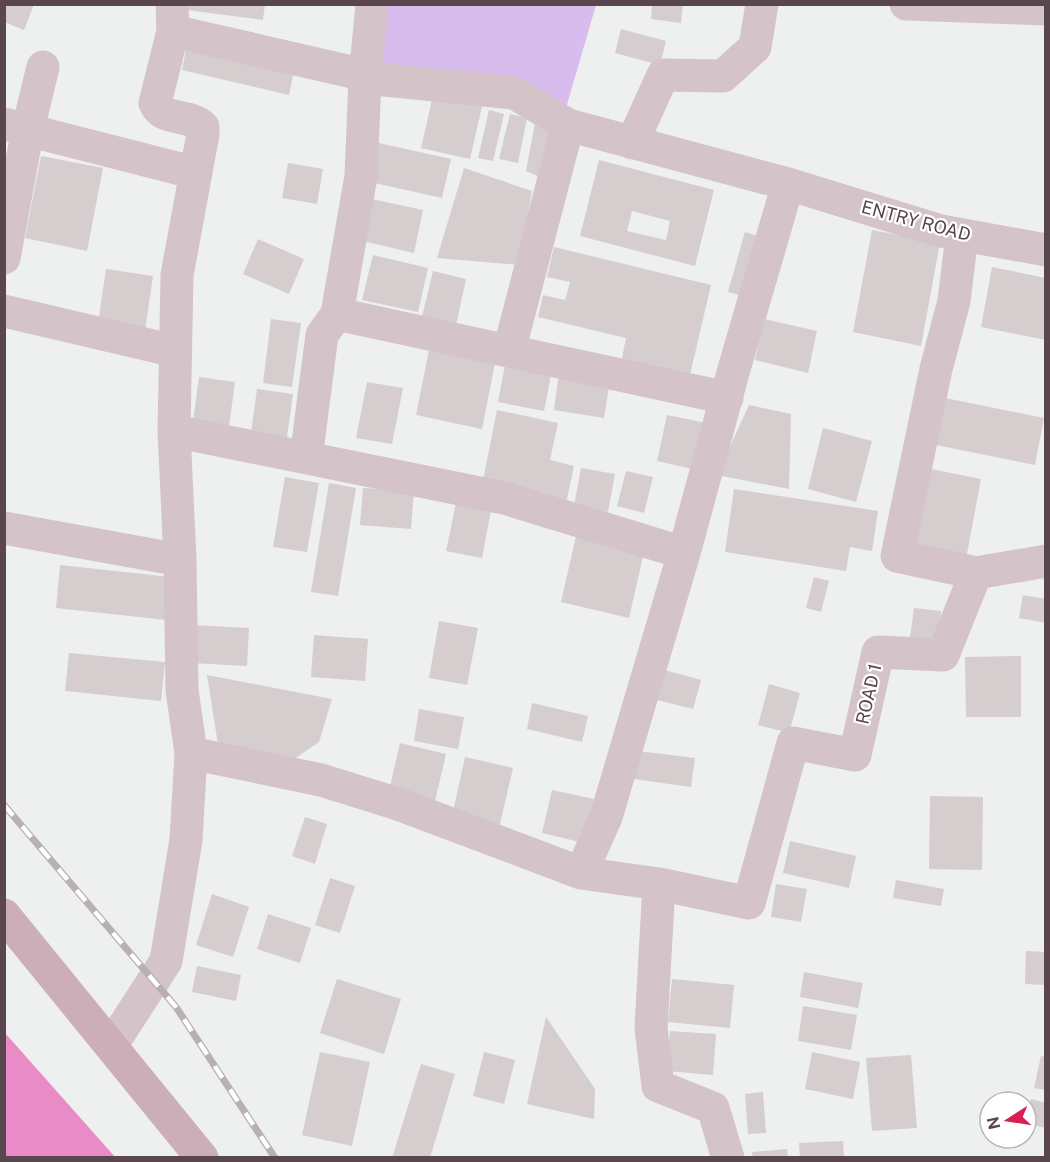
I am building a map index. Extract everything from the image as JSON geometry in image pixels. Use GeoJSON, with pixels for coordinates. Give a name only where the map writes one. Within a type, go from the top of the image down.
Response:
{"type":"FeatureCollection","features":[{"type":"Feature","properties":{"kind":"main road"},"geometry":{"type":"LineString","coordinates":[[4,915],[201,1158]]}},
{"type":"Feature","properties":{"kind":"street"},"geometry":{"type":"LineString","coordinates":[[306,458],[322,335],[336,314],[360,176],[365,78],[372,4]]}},
{"type":"Feature","properties":{"kind":"street"},"geometry":{"type":"LineString","coordinates":[[632,143],[663,75],[723,76],[755,46],[762,4]]}},
{"type":"Feature","properties":{"kind":"street"},"geometry":{"type":"LineString","coordinates":[[906,4],[1046,9]]}},
{"type":"Feature","properties":{"kind":"street"},"geometry":{"type":"LineString","coordinates":[[111,1046],[166,961],[186,840],[191,753],[182,690],[180,560],[174,431],[175,351],[177,275],[203,134],[198,121],[162,113],[155,103],[172,18]]}},
{"type":"Feature","properties":{"kind":"street","name":"ENTRY ROAD"},"geometry":{"type":"LineString","coordinates":[[172,18],[352,72],[365,78],[514,93],[568,125],[788,184],[941,231],[1046,250]]}},
{"type":"Feature","properties":{"kind":"street"},"geometry":{"type":"LineString","coordinates":[[4,258],[16,126],[43,67]]}},
{"type":"Feature","properties":{"kind":"street"},"geometry":{"type":"LineString","coordinates":[[509,351],[568,125]]}},
{"type":"Feature","properties":{"kind":"street"},"geometry":{"type":"LineString","coordinates":[[16,126],[196,173]]}},
{"type":"Feature","properties":{"kind":"street"},"geometry":{"type":"LineString","coordinates":[[581,873],[606,817],[684,553],[788,184]]}},
{"type":"Feature","properties":{"kind":"street"},"geometry":{"type":"LineString","coordinates":[[962,235],[954,302],[936,369],[897,556],[976,573],[1046,561]]}},
{"type":"Feature","properties":{"kind":"street"},"geometry":{"type":"LineString","coordinates":[[4,311],[175,351]]}},
{"type":"Feature","properties":{"kind":"street"},"geometry":{"type":"LineString","coordinates":[[336,314],[727,398]]}},
{"type":"Feature","properties":{"kind":"street"},"geometry":{"type":"LineString","coordinates":[[174,431],[504,498],[684,553]]}},
{"type":"Feature","properties":{"kind":"street"},"geometry":{"type":"LineString","coordinates":[[4,528],[180,560]]}},
{"type":"Feature","properties":{"kind":"street","name":"ROAD 1"},"geometry":{"type":"LineString","coordinates":[[191,753],[321,780],[398,804],[581,873],[659,884],[749,903],[793,743],[855,755],[878,652],[943,655],[976,573]]}},
{"type":"Feature","properties":{"kind":"street"},"geometry":{"type":"LineString","coordinates":[[659,884],[651,1028],[658,1086],[713,1108],[728,1158]]}},
{"type":"Feature","properties":{"kind":"shaded area"},"geometry":{"type":"Polygon","coordinates":[[[381,5],[596,5],[566,108],[373,72],[381,5]]]}},
{"type":"Feature","properties":{"kind":"shaded area"},"geometry":{"type":"Polygon","coordinates":[[[5,1033],[115,1157],[5,1157],[5,1033]]]}},
{"type":"Feature","properties":{"kind":"building"},"geometry":{"type":"Polygon","coordinates":[[[4,4],[34,4],[24,30],[4,22],[4,4]]]}},
{"type":"Feature","properties":{"kind":"building"},"geometry":{"type":"Polygon","coordinates":[[[188,4],[265,4],[263,20],[187,10],[188,4]]]}},
{"type":"Feature","properties":{"kind":"building"},"geometry":{"type":"Polygon","coordinates":[[[652,4],[683,4],[681,23],[651,19],[652,4]]]}},
{"type":"Feature","properties":{"kind":"building"},"geometry":{"type":"Polygon","coordinates":[[[621,29],[666,41],[660,65],[615,53],[621,29]]]}},
{"type":"Feature","properties":{"kind":"building"},"geometry":{"type":"Polygon","coordinates":[[[187,45],[294,71],[289,95],[182,70],[187,45]]]}},
{"type":"Feature","properties":{"kind":"building"},"geometry":{"type":"Polygon","coordinates":[[[434,91],[483,102],[470,159],[421,148],[434,91]]]}},
{"type":"Feature","properties":{"kind":"building"},"geometry":{"type":"Polygon","coordinates":[[[489,110],[504,114],[493,161],[478,158],[489,110]]]}},
{"type":"Feature","properties":{"kind":"building"},"geometry":{"type":"Polygon","coordinates":[[[510,114],[527,118],[518,163],[499,159],[510,114]]]}},
{"type":"Feature","properties":{"kind":"building"},"geometry":{"type":"Polygon","coordinates":[[[535,123],[556,134],[542,178],[526,171],[535,123]]]}},
{"type":"Feature","properties":{"kind":"building"},"geometry":{"type":"Polygon","coordinates":[[[379,143],[451,159],[442,198],[370,182],[379,143]]]}},
{"type":"Feature","properties":{"kind":"building"},"geometry":{"type":"Polygon","coordinates":[[[41,156],[103,168],[87,251],[25,238],[41,156]]]}},
{"type":"Feature","properties":{"kind":"building"},"geometry":{"type":"Polygon","coordinates":[[[599,160],[714,190],[695,266],[580,236],[599,160]],[[632,211],[627,231],[666,240],[670,221],[632,211]]]}},
{"type":"Feature","properties":{"kind":"building"},"geometry":{"type":"Polygon","coordinates":[[[288,163],[323,169],[317,204],[282,198],[288,163]]]}},
{"type":"Feature","properties":{"kind":"building"},"geometry":{"type":"Polygon","coordinates":[[[464,168],[532,191],[519,265],[437,258],[464,168]]]}},
{"type":"Feature","properties":{"kind":"building"},"geometry":{"type":"Polygon","coordinates":[[[367,198],[423,210],[414,253],[358,240],[367,198]]]}},
{"type":"Feature","properties":{"kind":"building"},"geometry":{"type":"Polygon","coordinates":[[[872,230],[940,243],[921,346],[853,332],[872,230]]]}},
{"type":"Feature","properties":{"kind":"building"},"geometry":{"type":"Polygon","coordinates":[[[745,232],[763,238],[746,297],[728,292],[745,232]]]}},
{"type":"Feature","properties":{"kind":"building"},"geometry":{"type":"Polygon","coordinates":[[[258,239],[304,259],[289,294],[243,274],[258,239]]]}},
{"type":"Feature","properties":{"kind":"building"},"geometry":{"type":"Polygon","coordinates":[[[554,247],[711,285],[689,379],[621,363],[626,338],[538,317],[543,295],[565,300],[570,282],[547,277],[554,247]]]}},
{"type":"Feature","properties":{"kind":"building"},"geometry":{"type":"Polygon","coordinates":[[[373,255],[428,268],[418,312],[362,300],[373,255]]]}},
{"type":"Feature","properties":{"kind":"building"},"geometry":{"type":"Polygon","coordinates":[[[992,267],[1046,278],[1046,340],[981,327],[992,267]]]}},
{"type":"Feature","properties":{"kind":"building"},"geometry":{"type":"Polygon","coordinates":[[[106,269],[153,276],[145,331],[98,324],[106,269]]]}},
{"type":"Feature","properties":{"kind":"building"},"geometry":{"type":"Polygon","coordinates":[[[433,271],[466,279],[456,325],[422,317],[433,271]]]}},
{"type":"Feature","properties":{"kind":"building"},"geometry":{"type":"Polygon","coordinates":[[[271,319],[301,323],[292,387],[263,383],[271,319]]]}},
{"type":"Feature","properties":{"kind":"building"},"geometry":{"type":"Polygon","coordinates":[[[764,319],[817,331],[808,373],[755,360],[764,319]]]}},
{"type":"Feature","properties":{"kind":"building"},"geometry":{"type":"Polygon","coordinates":[[[430,345],[496,358],[482,429],[416,415],[430,345]]]}},
{"type":"Feature","properties":{"kind":"building"},"geometry":{"type":"Polygon","coordinates":[[[506,360],[552,370],[544,411],[498,402],[506,360]]]}},
{"type":"Feature","properties":{"kind":"building"},"geometry":{"type":"Polygon","coordinates":[[[559,372],[610,380],[604,418],[554,410],[559,372]]]}},
{"type":"Feature","properties":{"kind":"building"},"geometry":{"type":"Polygon","coordinates":[[[199,377],[235,382],[228,434],[192,429],[199,377]]]}},
{"type":"Feature","properties":{"kind":"building"},"geometry":{"type":"Polygon","coordinates":[[[367,382],[403,388],[392,444],[356,438],[367,382]]]}},
{"type":"Feature","properties":{"kind":"building"},"geometry":{"type":"Polygon","coordinates":[[[257,389],[293,394],[287,437],[251,433],[257,389]]]}},
{"type":"Feature","properties":{"kind":"building"},"geometry":{"type":"Polygon","coordinates":[[[945,398],[1044,418],[1035,465],[936,445],[945,398]]]}},
{"type":"Feature","properties":{"kind":"building"},"geometry":{"type":"Polygon","coordinates":[[[749,405],[791,414],[789,489],[717,475],[749,405]]]}},
{"type":"Feature","properties":{"kind":"building"},"geometry":{"type":"Polygon","coordinates":[[[497,410],[558,423],[550,460],[574,466],[566,504],[482,486],[497,410]]]}},
{"type":"Feature","properties":{"kind":"building"},"geometry":{"type":"Polygon","coordinates":[[[667,415],[711,424],[701,471],[657,461],[667,415]]]}},
{"type":"Feature","properties":{"kind":"building"},"geometry":{"type":"Polygon","coordinates":[[[823,428],[872,441],[856,502],[808,489],[823,428]]]}},
{"type":"Feature","properties":{"kind":"building"},"geometry":{"type":"Polygon","coordinates":[[[581,468],[615,474],[608,512],[574,506],[581,468]]]}},
{"type":"Feature","properties":{"kind":"building"},"geometry":{"type":"Polygon","coordinates":[[[931,469],[981,479],[966,559],[915,549],[931,469]]]}},
{"type":"Feature","properties":{"kind":"building"},"geometry":{"type":"Polygon","coordinates":[[[626,471],[653,477],[644,513],[617,506],[626,471]]]}},
{"type":"Feature","properties":{"kind":"building"},"geometry":{"type":"Polygon","coordinates":[[[285,477],[319,483],[307,552],[273,547],[285,477]]]}},
{"type":"Feature","properties":{"kind":"building"},"geometry":{"type":"Polygon","coordinates":[[[329,483],[356,488],[338,596],[311,592],[329,483]]]}},
{"type":"Feature","properties":{"kind":"building"},"geometry":{"type":"Polygon","coordinates":[[[363,488],[414,491],[411,529],[360,525],[363,488]]]}},
{"type":"Feature","properties":{"kind":"building"},"geometry":{"type":"Polygon","coordinates":[[[734,489],[878,511],[872,551],[850,547],[846,571],[725,552],[734,489]]]}},
{"type":"Feature","properties":{"kind":"building"},"geometry":{"type":"Polygon","coordinates":[[[456,503],[491,510],[482,558],[446,551],[456,503]]]}},
{"type":"Feature","properties":{"kind":"building"},"geometry":{"type":"Polygon","coordinates":[[[576,536],[644,552],[629,618],[561,602],[576,536]]]}},
{"type":"Feature","properties":{"kind":"building"},"geometry":{"type":"Polygon","coordinates":[[[60,565],[171,577],[166,620],[56,608],[60,565]]]}},
{"type":"Feature","properties":{"kind":"building"},"geometry":{"type":"Polygon","coordinates":[[[814,577],[829,581],[821,612],[806,608],[814,577]]]}},
{"type":"Feature","properties":{"kind":"building"},"geometry":{"type":"Polygon","coordinates":[[[1023,595],[1046,599],[1046,623],[1019,618],[1023,595]]]}},
{"type":"Feature","properties":{"kind":"building"},"geometry":{"type":"Polygon","coordinates":[[[914,608],[941,611],[937,648],[909,645],[914,608]]]}},
{"type":"Feature","properties":{"kind":"building"},"geometry":{"type":"Polygon","coordinates":[[[439,621],[478,628],[467,685],[429,678],[439,621]]]}},
{"type":"Feature","properties":{"kind":"building"},"geometry":{"type":"Polygon","coordinates":[[[194,625],[249,628],[247,666],[192,663],[194,625]]]}},
{"type":"Feature","properties":{"kind":"building"},"geometry":{"type":"Polygon","coordinates":[[[314,635],[368,639],[365,681],[311,677],[314,635]]]}},
{"type":"Feature","properties":{"kind":"building"},"geometry":{"type":"Polygon","coordinates":[[[69,653],[165,662],[161,701],[65,691],[69,653]]]}},
{"type":"Feature","properties":{"kind":"building"},"geometry":{"type":"Polygon","coordinates":[[[1021,656],[1021,717],[966,717],[965,657],[1021,656]]]}},
{"type":"Feature","properties":{"kind":"building"},"geometry":{"type":"Polygon","coordinates":[[[661,669],[701,680],[693,709],[653,699],[661,669]]]}},
{"type":"Feature","properties":{"kind":"building"},"geometry":{"type":"Polygon","coordinates":[[[207,675],[332,699],[319,742],[288,763],[219,751],[207,675]]]}},
{"type":"Feature","properties":{"kind":"building"},"geometry":{"type":"Polygon","coordinates":[[[769,684],[800,693],[789,733],[758,725],[769,684]]]}},
{"type":"Feature","properties":{"kind":"building"},"geometry":{"type":"Polygon","coordinates":[[[532,703],[588,716],[582,742],[527,729],[532,703]]]}},
{"type":"Feature","properties":{"kind":"building"},"geometry":{"type":"Polygon","coordinates":[[[419,709],[464,717],[458,749],[414,741],[419,709]]]}},
{"type":"Feature","properties":{"kind":"building"},"geometry":{"type":"Polygon","coordinates":[[[400,743],[446,754],[435,801],[389,791],[400,743]]]}},
{"type":"Feature","properties":{"kind":"building"},"geometry":{"type":"Polygon","coordinates":[[[638,751],[695,758],[691,787],[634,779],[638,751]]]}},
{"type":"Feature","properties":{"kind":"building"},"geometry":{"type":"Polygon","coordinates":[[[465,757],[513,768],[499,828],[452,817],[465,757]]]}},
{"type":"Feature","properties":{"kind":"building"},"geometry":{"type":"Polygon","coordinates":[[[552,790],[594,799],[584,843],[542,833],[552,790]]]}},
{"type":"Feature","properties":{"kind":"building"},"geometry":{"type":"Polygon","coordinates":[[[930,796],[983,797],[982,870],[929,869],[930,796]]]}},
{"type":"Feature","properties":{"kind":"building"},"geometry":{"type":"Polygon","coordinates":[[[305,817],[327,824],[315,864],[292,856],[305,817]]]}},
{"type":"Feature","properties":{"kind":"building"},"geometry":{"type":"Polygon","coordinates":[[[790,841],[856,856],[849,888],[783,873],[790,841]]]}},
{"type":"Feature","properties":{"kind":"building"},"geometry":{"type":"Polygon","coordinates":[[[330,878],[355,886],[340,933],[315,925],[330,878]]]}},
{"type":"Feature","properties":{"kind":"building"},"geometry":{"type":"Polygon","coordinates":[[[896,880],[944,889],[941,906],[893,898],[896,880]]]}},
{"type":"Feature","properties":{"kind":"building"},"geometry":{"type":"Polygon","coordinates":[[[776,884],[807,889],[801,922],[771,917],[776,884]]]}},
{"type":"Feature","properties":{"kind":"building"},"geometry":{"type":"Polygon","coordinates":[[[212,894],[249,907],[233,957],[196,945],[212,894]]]}},
{"type":"Feature","properties":{"kind":"building"},"geometry":{"type":"Polygon","coordinates":[[[268,914],[311,928],[300,963],[257,949],[268,914]]]}},
{"type":"Feature","properties":{"kind":"building"},"geometry":{"type":"Polygon","coordinates":[[[1026,951],[1046,952],[1046,985],[1025,984],[1026,951]]]}},
{"type":"Feature","properties":{"kind":"building"},"geometry":{"type":"Polygon","coordinates":[[[197,966],[241,975],[236,1001],[192,992],[197,966]]]}},
{"type":"Feature","properties":{"kind":"building"},"geometry":{"type":"Polygon","coordinates":[[[804,972],[863,983],[858,1008],[800,997],[804,972]]]}},
{"type":"Feature","properties":{"kind":"building"},"geometry":{"type":"Polygon","coordinates":[[[337,979],[401,999],[384,1054],[320,1033],[337,979]]]}},
{"type":"Feature","properties":{"kind":"building"},"geometry":{"type":"Polygon","coordinates":[[[672,979],[734,985],[730,1028],[668,1022],[672,979]]]}},
{"type":"Feature","properties":{"kind":"building"},"geometry":{"type":"Polygon","coordinates":[[[803,1006],[857,1015],[851,1050],[798,1041],[803,1006]]]}},
{"type":"Feature","properties":{"kind":"building"},"geometry":{"type":"Polygon","coordinates":[[[546,1017],[595,1089],[594,1119],[527,1104],[546,1017]]]}},
{"type":"Feature","properties":{"kind":"building"},"geometry":{"type":"Polygon","coordinates":[[[670,1031],[716,1034],[713,1075],[667,1071],[670,1031]]]}},
{"type":"Feature","properties":{"kind":"building"},"geometry":{"type":"Polygon","coordinates":[[[320,1052],[370,1062],[352,1146],[302,1135],[320,1052]]]}},
{"type":"Feature","properties":{"kind":"building"},"geometry":{"type":"Polygon","coordinates":[[[484,1052],[515,1060],[504,1104],[473,1096],[484,1052]]]}},
{"type":"Feature","properties":{"kind":"building"},"geometry":{"type":"Polygon","coordinates":[[[812,1052],[860,1062],[853,1099],[805,1089],[812,1052]]]}},
{"type":"Feature","properties":{"kind":"building"},"geometry":{"type":"Polygon","coordinates":[[[911,1055],[917,1128],[872,1131],[866,1058],[911,1055]]]}},
{"type":"Feature","properties":{"kind":"building"},"geometry":{"type":"Polygon","coordinates":[[[1041,1056],[1046,1057],[1046,1090],[1034,1088],[1041,1056]]]}},
{"type":"Feature","properties":{"kind":"building"},"geometry":{"type":"Polygon","coordinates":[[[421,1064],[455,1074],[430,1158],[392,1158],[421,1064]]]}},
{"type":"Feature","properties":{"kind":"building"},"geometry":{"type":"Polygon","coordinates":[[[763,1092],[766,1133],[748,1134],[745,1094],[763,1092]]]}},
{"type":"Feature","properties":{"kind":"building"},"geometry":{"type":"Polygon","coordinates":[[[1038,1101],[1046,1103],[1046,1128],[1038,1126],[1038,1101]]]}},
{"type":"Feature","properties":{"kind":"building"},"geometry":{"type":"Polygon","coordinates":[[[843,1141],[844,1158],[800,1158],[799,1143],[843,1141]]]}},
{"type":"Feature","properties":{"kind":"building"},"geometry":{"type":"Polygon","coordinates":[[[787,1149],[788,1158],[753,1158],[752,1152],[787,1149]]]}},
{"type":"Feature","properties":{"kind":"railway"},"geometry":{"type":"LineString","coordinates":[[4,805],[176,1007],[275,1158]]}}]}
